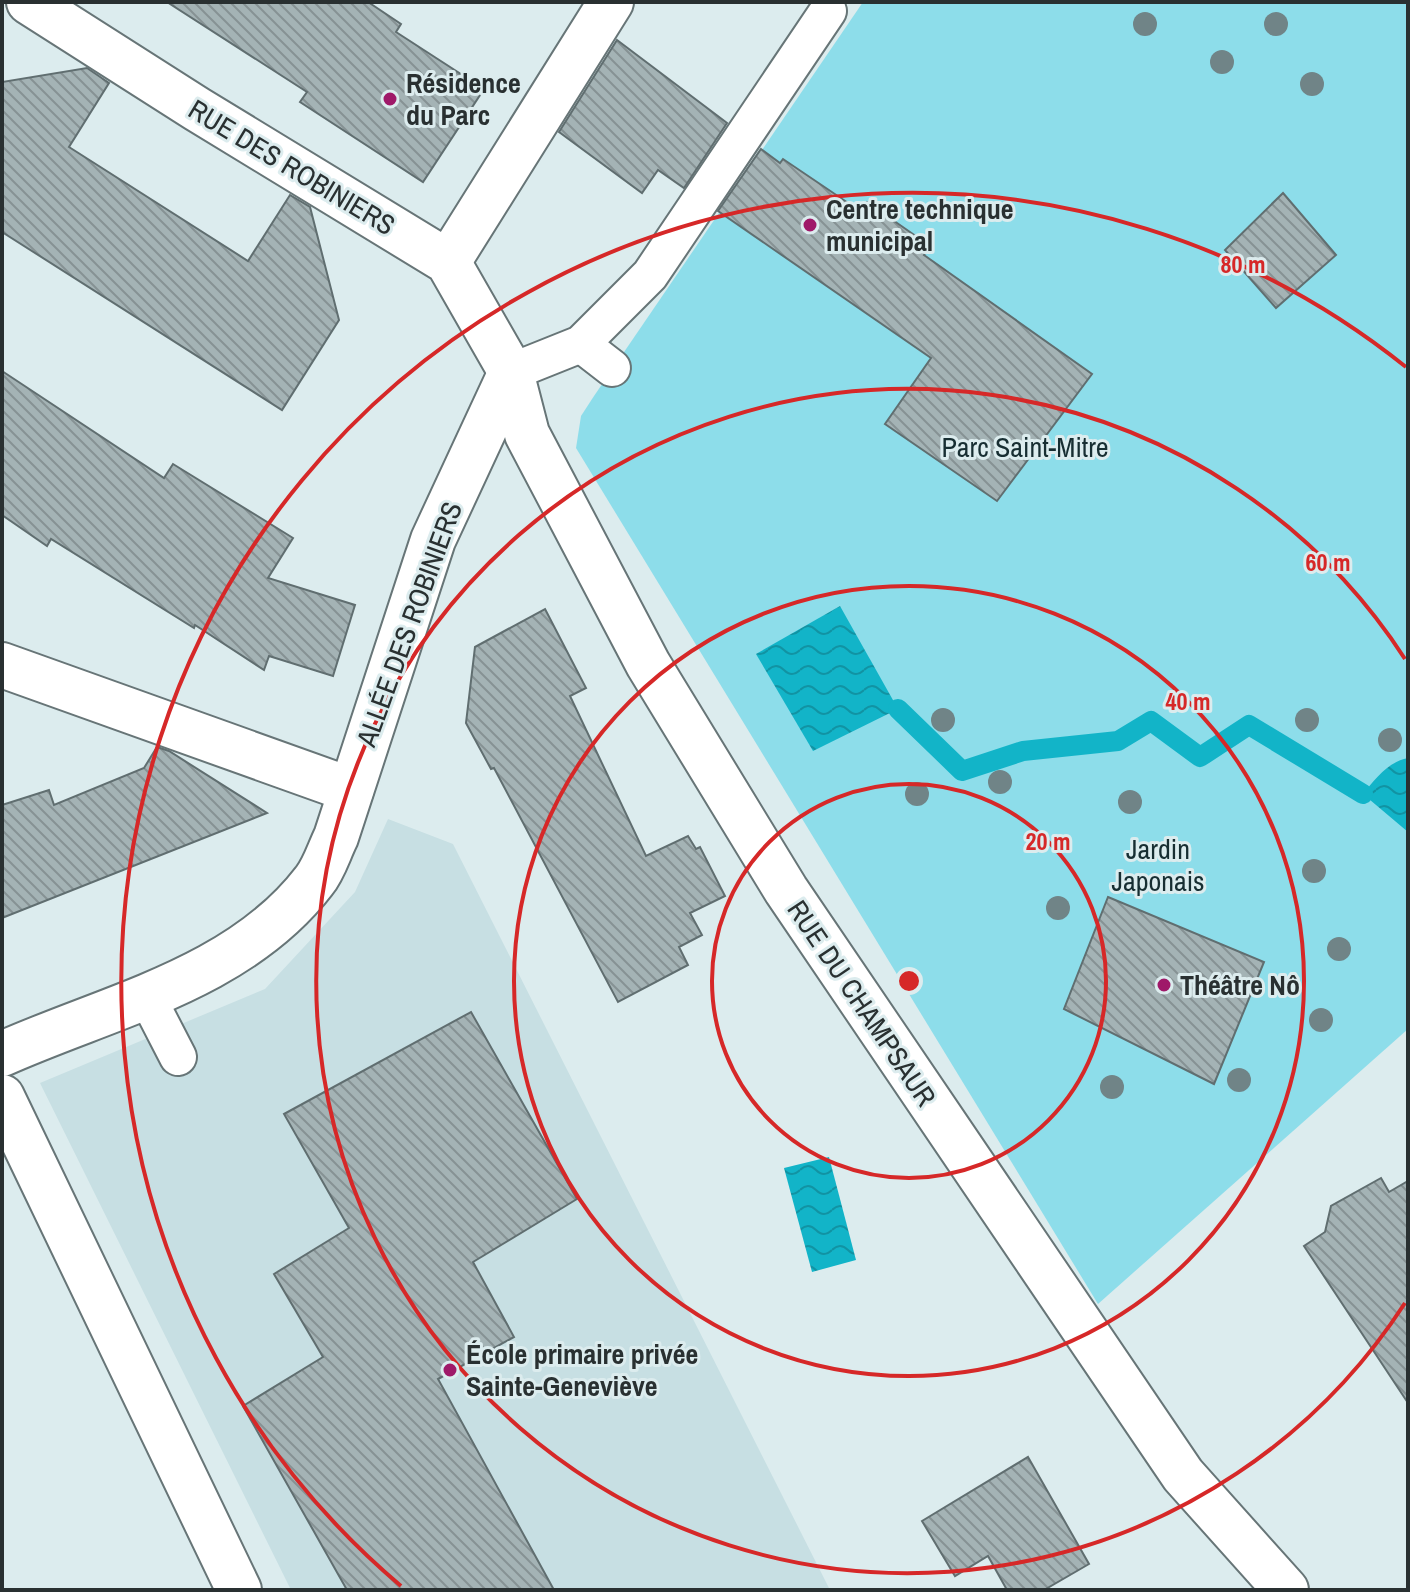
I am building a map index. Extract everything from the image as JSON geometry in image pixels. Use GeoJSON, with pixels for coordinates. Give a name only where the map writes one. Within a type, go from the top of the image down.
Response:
{"type":"FeatureCollection","features":[{"type":"Feature","properties":{"kind":"street","name":"RUE DES ROBINIERS"},"geometry":{"type":"LineString","coordinates":[[29,2],[448,262],[511,372]]}},
{"type":"Feature","properties":{"kind":"street"},"geometry":{"type":"LineString","coordinates":[[448,262],[611,2]]}},
{"type":"Feature","properties":{"kind":"street","name":"ALLÉE DES ROBINIERS"},"geometry":{"type":"LineString","coordinates":[[2,1054],[194,976],[248,944],[315,879],[336,837],[433,540],[511,372]]}},
{"type":"Feature","properties":{"kind":"street","name":"RUE DU CHAMPSAUR"},"geometry":{"type":"LineString","coordinates":[[511,372],[527,434],[648,664],[786,890],[1183,1475],[1286,1590]]}},
{"type":"Feature","properties":{"kind":"street"},"geometry":{"type":"LineString","coordinates":[[2,665],[351,790]]}},
{"type":"Feature","properties":{"kind":"street"},"geometry":{"type":"LineString","coordinates":[[2,1097],[239,1590]]}},
{"type":"Feature","properties":{"kind":"lane"},"geometry":{"type":"LineString","coordinates":[[511,372],[581,344],[650,275],[828,11]]}},
{"type":"Feature","properties":{"kind":"lane"},"geometry":{"type":"LineString","coordinates":[[581,344],[612,368]]}},
{"type":"Feature","properties":{"kind":"lane"},"geometry":{"type":"LineString","coordinates":[[146,995],[178,1057]]}},
{"type":"Feature","properties":{"kind":"shaded area","name":"École primaire privée Sainte-Geneviève"},"geometry":{"type":"Polygon","coordinates":[[[388,819],[453,844],[830,1590],[291,1590],[40,1083],[265,989],[355,892],[388,819]]]}},
{"type":"Feature","properties":{"kind":"green space","name":"Parc Saint-Mitre"},"geometry":{"type":"Polygon","coordinates":[[[863,2],[1408,2],[1408,1029],[1098,1304],[576,448],[581,416],[863,2]]]}},
{"type":"Feature","properties":{"kind":"water"},"geometry":{"type":"Polygon","coordinates":[[[840,606],[898,709],[813,751],[756,654],[840,606]]]}},
{"type":"Feature","properties":{"kind":"water"},"geometry":{"type":"Polygon","coordinates":[[[1408,758],[1408,832],[1363,794],[1388,767],[1408,758]]]}},
{"type":"Feature","properties":{"kind":"water"},"geometry":{"type":"Polygon","coordinates":[[[829,1157],[856,1260],[812,1272],[784,1168],[829,1157]]]}},
{"type":"Feature","properties":{"kind":"building","name":"Résidence du Parc"},"geometry":{"type":"Polygon","coordinates":[[[167,2],[368,2],[401,24],[396,32],[484,89],[423,182],[300,102],[307,92],[167,2]]]}},
{"type":"Feature","properties":{"kind":"building"},"geometry":{"type":"Polygon","coordinates":[[[617,40],[727,123],[684,188],[658,170],[642,193],[559,132],[617,40]]]}},
{"type":"Feature","properties":{"kind":"building"},"geometry":{"type":"Polygon","coordinates":[[[87,68],[109,83],[69,147],[248,261],[290,195],[310,207],[339,320],[282,410],[2,232],[2,82],[87,68]]]}},
{"type":"Feature","properties":{"kind":"building"},"geometry":{"type":"Polygon","coordinates":[[[761,149],[780,163],[783,159],[860,211],[867,202],[930,246],[924,255],[1092,374],[997,501],[885,424],[931,358],[718,211],[761,149]]]}},
{"type":"Feature","properties":{"kind":"building"},"geometry":{"type":"Polygon","coordinates":[[[1283,193],[1336,255],[1276,308],[1225,250],[1283,193]]]}},
{"type":"Feature","properties":{"kind":"building"},"geometry":{"type":"Polygon","coordinates":[[[2,371],[164,478],[173,464],[293,538],[268,578],[355,605],[333,676],[269,656],[264,670],[51,539],[47,546],[2,515],[2,371]]]}},
{"type":"Feature","properties":{"kind":"building"},"geometry":{"type":"Polygon","coordinates":[[[545,609],[586,688],[570,696],[646,856],[688,836],[696,849],[700,847],[725,896],[690,913],[702,935],[679,947],[688,965],[618,1002],[494,768],[491,769],[466,723],[475,647],[545,609]]]}},
{"type":"Feature","properties":{"kind":"building"},"geometry":{"type":"Polygon","coordinates":[[[157,747],[169,751],[267,813],[2,918],[2,805],[49,790],[54,805],[144,768],[157,747]]]}},
{"type":"Feature","properties":{"kind":"building","name":"Théâtre Nô"},"geometry":{"type":"Polygon","coordinates":[[[1108,897],[1264,962],[1214,1084],[1064,1009],[1108,897]]]}},
{"type":"Feature","properties":{"kind":"building"},"geometry":{"type":"Polygon","coordinates":[[[471,1012],[577,1199],[473,1262],[514,1337],[438,1379],[554,1590],[347,1590],[243,1406],[323,1357],[274,1274],[349,1228],[284,1114],[471,1012]]]}},
{"type":"Feature","properties":{"kind":"building"},"geometry":{"type":"Polygon","coordinates":[[[1381,1178],[1389,1192],[1408,1181],[1408,1403],[1304,1246],[1325,1232],[1331,1206],[1381,1178]]]}},
{"type":"Feature","properties":{"kind":"building"},"geometry":{"type":"Polygon","coordinates":[[[1028,1457],[1089,1564],[1044,1590],[1007,1590],[988,1556],[955,1576],[922,1521],[1028,1457]]]}},
{"type":"Feature","properties":{"kind":"waterway"},"geometry":{"type":"LineString","coordinates":[[898,709],[962,771],[1023,751],[1118,741],[1151,721],[1200,757],[1249,725],[1363,794]]}},
{"type":"Feature","properties":{"kind":"place","name":"Résidence du Parc"},"geometry":{"type":"Point","coordinates":[390,99]}},
{"type":"Feature","properties":{"kind":"place","name":"Centre technique municipal"},"geometry":{"type":"Point","coordinates":[810,225]}},
{"type":"Feature","properties":{"kind":"place","name":"Théâtre Nô"},"geometry":{"type":"Point","coordinates":[1164,985]}},
{"type":"Feature","properties":{"kind":"place","name":"École primaire privée Sainte-Geneviève"},"geometry":{"type":"Point","coordinates":[450,1370]}},
{"type":"Feature","properties":{"kind":"park label","name":"Jardin Japonais"},"geometry":{"type":"Point","coordinates":[1158,865]}}]}
